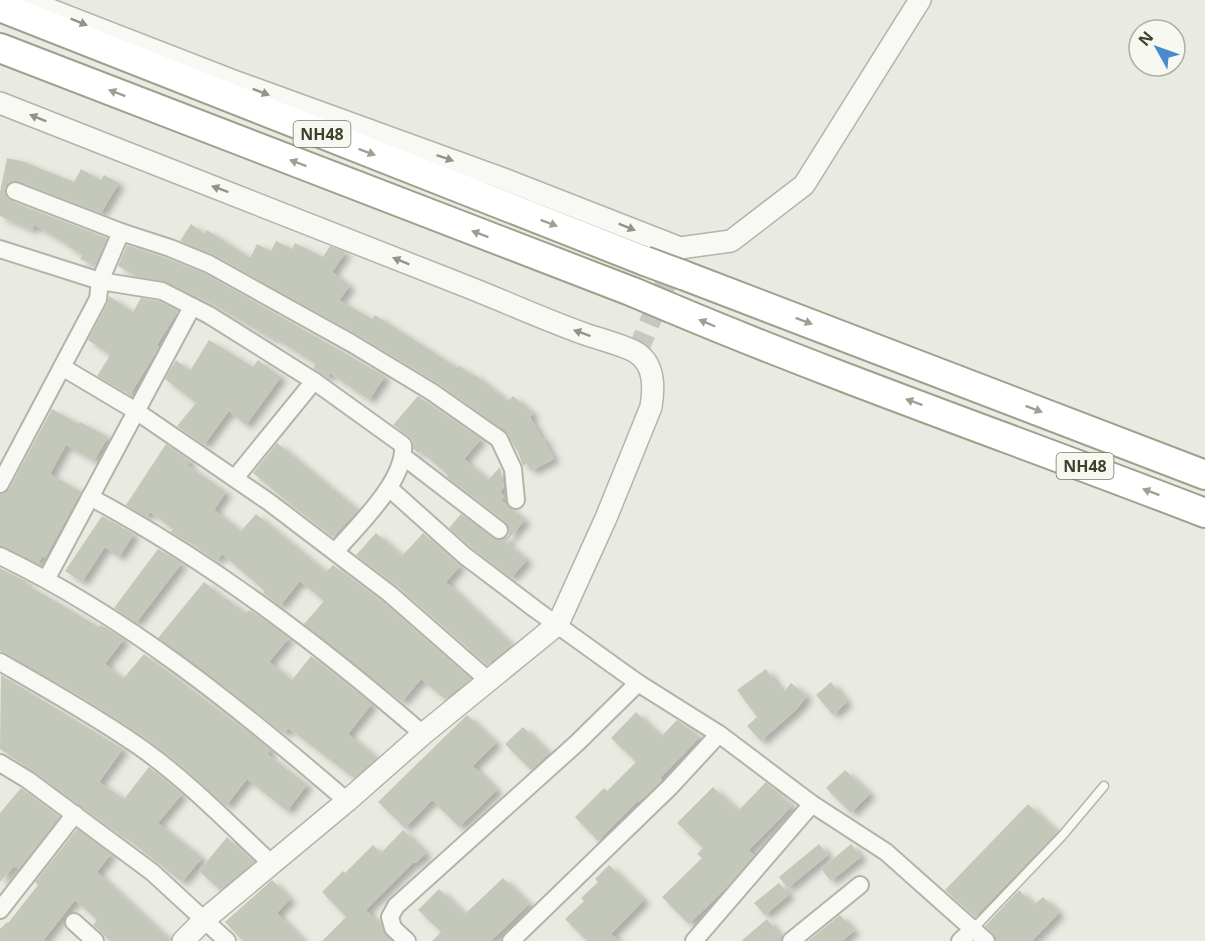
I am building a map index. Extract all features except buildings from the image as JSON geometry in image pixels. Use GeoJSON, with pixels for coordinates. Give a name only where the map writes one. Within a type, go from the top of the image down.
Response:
{"type":"FeatureCollection","features":[{"type":"Feature","properties":{"kind":"highway","name":"NH48"},"geometry":{"type":"LineString","coordinates":[[0,8],[645,261],[682,261],[882,352],[1205,475]]}},
{"type":"Feature","properties":{"kind":"highway","name":"NH48"},"geometry":{"type":"LineString","coordinates":[[0,48],[633,292],[742,338],[1205,513]]}},
{"type":"Feature","properties":{"kind":"street"},"geometry":{"type":"LineString","coordinates":[[25,0],[231,81],[501,178],[682,261],[732,241],[804,185],[920,0]]}},
{"type":"Feature","properties":{"kind":"street"},"geometry":{"type":"LineString","coordinates":[[0,103],[637,353],[653,376],[654,391],[651,406],[606,518],[558,624],[423,734],[347,801],[204,920],[183,941]]}},
{"type":"Feature","properties":{"kind":"street"},"geometry":{"type":"LineString","coordinates":[[15,191],[209,264],[351,343],[471,418],[499,439],[513,469],[516,500]]}},
{"type":"Feature","properties":{"kind":"street"},"geometry":{"type":"LineString","coordinates":[[0,484],[98,299],[100,281],[121,232]]}},
{"type":"Feature","properties":{"kind":"street"},"geometry":{"type":"LineString","coordinates":[[0,249],[100,281],[162,291],[208,315],[314,381],[403,445],[404,457],[389,488],[335,552]]}},
{"type":"Feature","properties":{"kind":"street"},"geometry":{"type":"LineString","coordinates":[[47,578],[192,307]]}},
{"type":"Feature","properties":{"kind":"street"},"geometry":{"type":"LineString","coordinates":[[62,368],[136,411],[235,478],[390,594],[488,680]]}},
{"type":"Feature","properties":{"kind":"street"},"geometry":{"type":"LineString","coordinates":[[235,478],[314,381]]}},
{"type":"Feature","properties":{"kind":"street"},"geometry":{"type":"LineString","coordinates":[[404,457],[499,530]]}},
{"type":"Feature","properties":{"kind":"street"},"geometry":{"type":"LineString","coordinates":[[389,488],[465,556],[638,683],[719,734],[812,804],[886,852],[986,941]]}},
{"type":"Feature","properties":{"kind":"street"},"geometry":{"type":"LineString","coordinates":[[90,497],[142,525],[303,634],[423,734]]}},
{"type":"Feature","properties":{"kind":"street"},"geometry":{"type":"LineString","coordinates":[[0,556],[47,578],[111,617],[185,668],[262,728],[347,801]]}},
{"type":"Feature","properties":{"kind":"street"},"geometry":{"type":"LineString","coordinates":[[0,662],[81,709],[138,746],[192,789],[272,864]]}},
{"type":"Feature","properties":{"kind":"street"},"geometry":{"type":"LineString","coordinates":[[407,941],[393,928],[390,917],[396,906],[577,743],[638,683]]}},
{"type":"Feature","properties":{"kind":"street"},"geometry":{"type":"LineString","coordinates":[[511,941],[670,787],[719,734]]}},
{"type":"Feature","properties":{"kind":"street"},"geometry":{"type":"LineString","coordinates":[[0,763],[28,780],[152,872],[227,941]]}},
{"type":"Feature","properties":{"kind":"street"},"geometry":{"type":"LineString","coordinates":[[694,941],[812,804]]}},
{"type":"Feature","properties":{"kind":"street"},"geometry":{"type":"LineString","coordinates":[[0,910],[75,814]]}},
{"type":"Feature","properties":{"kind":"street"},"geometry":{"type":"LineString","coordinates":[[791,941],[860,885]]}},
{"type":"Feature","properties":{"kind":"street"},"geometry":{"type":"LineString","coordinates":[[74,922],[95,941]]}},
{"type":"Feature","properties":{"kind":"street"},"geometry":{"type":"LineString","coordinates":[[960,941],[974,928]]}},
{"type":"Feature","properties":{"kind":"lane"},"geometry":{"type":"LineString","coordinates":[[974,928],[1062,836],[1104,786]]}},
{"type":"Feature","properties":{"kind":"tunnel"},"geometry":{"type":"LineString","coordinates":[[637,353],[676,259]]}}]}
